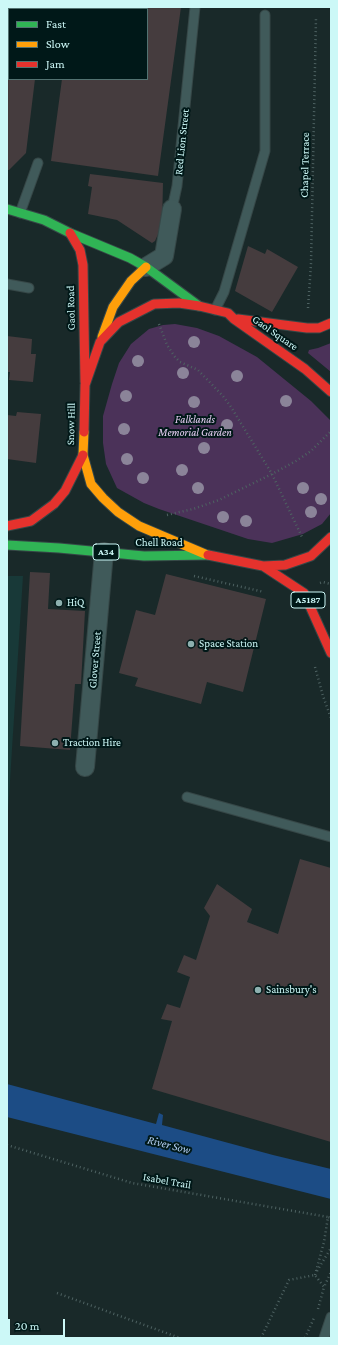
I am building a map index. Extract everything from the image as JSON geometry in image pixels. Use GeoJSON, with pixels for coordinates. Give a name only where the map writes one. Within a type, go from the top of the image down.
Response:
{"type":"FeatureCollection","features":[{"type":"Feature","properties":{"kind":"main road"},"geometry":{"type":"LineString","coordinates":[[7,209],[44,220],[70,233],[130,258],[146,267],[199,306]]}},
{"type":"Feature","properties":{"kind":"main road","name":"Gaol Road"},"geometry":{"type":"LineString","coordinates":[[70,233],[80,250],[84,265],[82,293],[85,386]]}},
{"type":"Feature","properties":{"kind":"main road"},"geometry":{"type":"LineString","coordinates":[[100,342],[113,307],[131,281],[146,267]]}},
{"type":"Feature","properties":{"kind":"main road","name":"Snow Hill"},"geometry":{"type":"LineString","coordinates":[[199,306],[179,303],[154,304],[119,322],[100,342],[85,386],[83,455],[91,484],[118,512],[139,526],[205,554]]}},
{"type":"Feature","properties":{"kind":"main road","name":"Gaol Square"},"geometry":{"type":"LineString","coordinates":[[199,306],[228,313],[234,319],[305,369],[331,392]]}},
{"type":"Feature","properties":{"kind":"main road"},"geometry":{"type":"LineString","coordinates":[[234,319],[307,328],[319,328],[331,323]]}},
{"type":"Feature","properties":{"kind":"main road"},"geometry":{"type":"LineString","coordinates":[[7,526],[31,522],[54,504],[74,477],[83,455]]}},
{"type":"Feature","properties":{"kind":"main road"},"geometry":{"type":"LineString","coordinates":[[262,566],[285,565],[311,556],[331,537]]}},
{"type":"Feature","properties":{"kind":"main road","name":"Chell Road"},"geometry":{"type":"LineString","coordinates":[[7,545],[144,556],[205,554],[262,566]]}},
{"type":"Feature","properties":{"kind":"main road","name":"A5187"},"geometry":{"type":"LineString","coordinates":[[262,566],[304,593],[331,653]]}},
{"type":"Feature","properties":{"kind":"street","name":"Red Lion Street"},"geometry":{"type":"LineString","coordinates":[[146,267],[164,256],[172,209]]}},
{"type":"Feature","properties":{"kind":"street","name":"Glover Street"},"geometry":{"type":"LineString","coordinates":[[85,767],[104,552]]}},
{"type":"Feature","properties":{"kind":"lane","name":"Red Lion Street"},"geometry":{"type":"LineString","coordinates":[[172,209],[177,186],[195,7]]}},
{"type":"Feature","properties":{"kind":"lane"},"geometry":{"type":"LineString","coordinates":[[214,310],[224,292],[265,151],[265,15]]}},
{"type":"Feature","properties":{"kind":"lane"},"geometry":{"type":"LineString","coordinates":[[20,213],[38,163]]}},
{"type":"Feature","properties":{"kind":"lane"},"geometry":{"type":"LineString","coordinates":[[7,284],[29,288]]}},
{"type":"Feature","properties":{"kind":"lane"},"geometry":{"type":"LineString","coordinates":[[187,797],[331,837]]}},
{"type":"Feature","properties":{"kind":"lane"},"geometry":{"type":"LineString","coordinates":[[324,1338],[331,1317]]}},
{"type":"Feature","properties":{"kind":"path","name":"Chapel Terrace"},"geometry":{"type":"LineString","coordinates":[[307,312],[311,264],[316,18]]}},
{"type":"Feature","properties":{"kind":"path"},"geometry":{"type":"LineString","coordinates":[[158,323],[167,345],[175,357],[180,362],[198,370],[223,396],[261,454],[304,541]]}},
{"type":"Feature","properties":{"kind":"path"},"geometry":{"type":"LineString","coordinates":[[166,515],[193,509],[218,500],[272,474],[311,451],[331,431]]}},
{"type":"Feature","properties":{"kind":"path"},"geometry":{"type":"LineString","coordinates":[[323,582],[331,584]]}},
{"type":"Feature","properties":{"kind":"path","name":"Isabel Trail"},"geometry":{"type":"LineString","coordinates":[[7,1144],[132,1183],[329,1217]]}},
{"type":"Feature","properties":{"kind":"path"},"geometry":{"type":"LineString","coordinates":[[315,1275],[329,1217]]}},
{"type":"Feature","properties":{"kind":"path"},"geometry":{"type":"LineString","coordinates":[[260,1338],[289,1280],[315,1275],[331,1248]]}},
{"type":"Feature","properties":{"kind":"path"},"geometry":{"type":"LineString","coordinates":[[315,1275],[324,1287],[331,1272]]}},
{"type":"Feature","properties":{"kind":"path"},"geometry":{"type":"LineString","coordinates":[[57,1292],[180,1338]]}},
{"type":"Feature","properties":{"kind":"path"},"geometry":{"type":"LineString","coordinates":[[304,1338],[317,1312]]}},
{"type":"Feature","properties":{"kind":"shaded area"},"geometry":{"type":"Polygon","coordinates":[[[7,576],[23,576],[7,828],[7,576]]]}},
{"type":"Feature","properties":{"kind":"green space","name":"Falklands Memorial Garden"},"geometry":{"type":"Polygon","coordinates":[[[175,324],[197,328],[219,336],[257,357],[311,401],[331,421],[331,513],[322,524],[303,534],[272,543],[248,539],[159,509],[144,503],[117,488],[106,464],[103,443],[103,416],[119,363],[131,344],[149,329],[163,325],[175,324]]]}},
{"type":"Feature","properties":{"kind":"green space"},"geometry":{"type":"Polygon","coordinates":[[[331,343],[331,372],[308,353],[309,350],[331,343]]]}},
{"type":"Feature","properties":{"kind":"water","name":"River Sow"},"geometry":{"type":"Polygon","coordinates":[[[7,1084],[156,1124],[159,1113],[163,1115],[162,1125],[331,1169],[331,1199],[7,1117],[7,1084]]]}},
{"type":"Feature","properties":{"kind":"building"},"geometry":{"type":"Polygon","coordinates":[[[7,7],[45,7],[8,8],[8,80],[35,80],[26,153],[9,170],[7,170],[7,7]]]}},
{"type":"Feature","properties":{"kind":"building"},"geometry":{"type":"Polygon","coordinates":[[[181,7],[158,176],[51,161],[62,80],[148,80],[148,8],[72,8],[181,7]]]}},
{"type":"Feature","properties":{"kind":"building"},"geometry":{"type":"Polygon","coordinates":[[[90,174],[163,183],[162,225],[155,241],[152,243],[117,220],[88,214],[92,187],[88,186],[90,174]]]}},
{"type":"Feature","properties":{"kind":"building"},"geometry":{"type":"Polygon","coordinates":[[[248,246],[265,254],[267,249],[298,267],[272,312],[235,291],[248,246]]]}},
{"type":"Feature","properties":{"kind":"building"},"geometry":{"type":"Polygon","coordinates":[[[7,336],[32,339],[31,354],[36,354],[33,382],[9,380],[10,372],[7,372],[7,336]]]}},
{"type":"Feature","properties":{"kind":"building"},"geometry":{"type":"Polygon","coordinates":[[[17,412],[41,414],[36,463],[7,459],[7,415],[16,416],[17,412]]]}},
{"type":"Feature","properties":{"kind":"building"},"geometry":{"type":"Polygon","coordinates":[[[30,572],[50,573],[48,609],[85,611],[81,684],[75,684],[70,750],[20,746],[30,572]]]}},
{"type":"Feature","properties":{"kind":"building","name":"Space Station"},"geometry":{"type":"Polygon","coordinates":[[[166,574],[266,599],[243,692],[207,682],[201,704],[135,686],[138,678],[119,673],[136,610],[155,615],[166,574]]]}},
{"type":"Feature","properties":{"kind":"building","name":"Sainsbury's"},"geometry":{"type":"Polygon","coordinates":[[[300,859],[331,868],[331,1142],[152,1089],[172,1021],[161,1019],[167,1004],[180,1008],[190,977],[177,972],[184,955],[196,960],[210,916],[204,908],[217,884],[252,909],[247,922],[278,934],[300,859]]]}},
{"type":"Feature","properties":{"kind":"traffic: fast"},"geometry":{"type":"LineString","coordinates":[[7,209],[44,220],[70,233],[130,258],[146,267],[199,306]]}},
{"type":"Feature","properties":{"kind":"traffic: fast"},"geometry":{"type":"LineString","coordinates":[[7,545],[144,556],[208,555]]}},
{"type":"Feature","properties":{"kind":"traffic: slow"},"geometry":{"type":"LineString","coordinates":[[102,337],[113,307],[131,281],[146,267]]}},
{"type":"Feature","properties":{"kind":"traffic: slow"},"geometry":{"type":"LineString","coordinates":[[84,432],[83,455],[91,484],[103,498],[118,512],[139,526],[205,554]]}},
{"type":"Feature","properties":{"kind":"traffic: jam"},"geometry":{"type":"LineString","coordinates":[[70,233],[80,250],[83,265],[85,382]]}},
{"type":"Feature","properties":{"kind":"traffic: jam"},"geometry":{"type":"LineString","coordinates":[[84,432],[85,385],[100,342],[119,322],[154,304],[179,303],[228,313],[234,319],[305,369],[331,392]]}},
{"type":"Feature","properties":{"kind":"traffic: jam"},"geometry":{"type":"LineString","coordinates":[[238,319],[307,328],[319,328],[331,323]]}},
{"type":"Feature","properties":{"kind":"traffic: jam"},"geometry":{"type":"LineString","coordinates":[[7,526],[31,521],[54,504],[65,491],[83,455]]}},
{"type":"Feature","properties":{"kind":"traffic: jam"},"geometry":{"type":"LineString","coordinates":[[208,555],[263,566],[285,565],[311,556],[331,537]]}},
{"type":"Feature","properties":{"kind":"traffic: jam"},"geometry":{"type":"LineString","coordinates":[[263,566],[304,593],[331,653]]}},
{"type":"Feature","properties":{"kind":"place","name":"HiQ"},"geometry":{"type":"Point","coordinates":[59,603]}},
{"type":"Feature","properties":{"kind":"place","name":"Space Station"},"geometry":{"type":"Point","coordinates":[191,644]}},
{"type":"Feature","properties":{"kind":"place","name":"Traction Hire"},"geometry":{"type":"Point","coordinates":[55,743]}},
{"type":"Feature","properties":{"kind":"place","name":"Sainsbury's"},"geometry":{"type":"Point","coordinates":[258,990]}}]}
